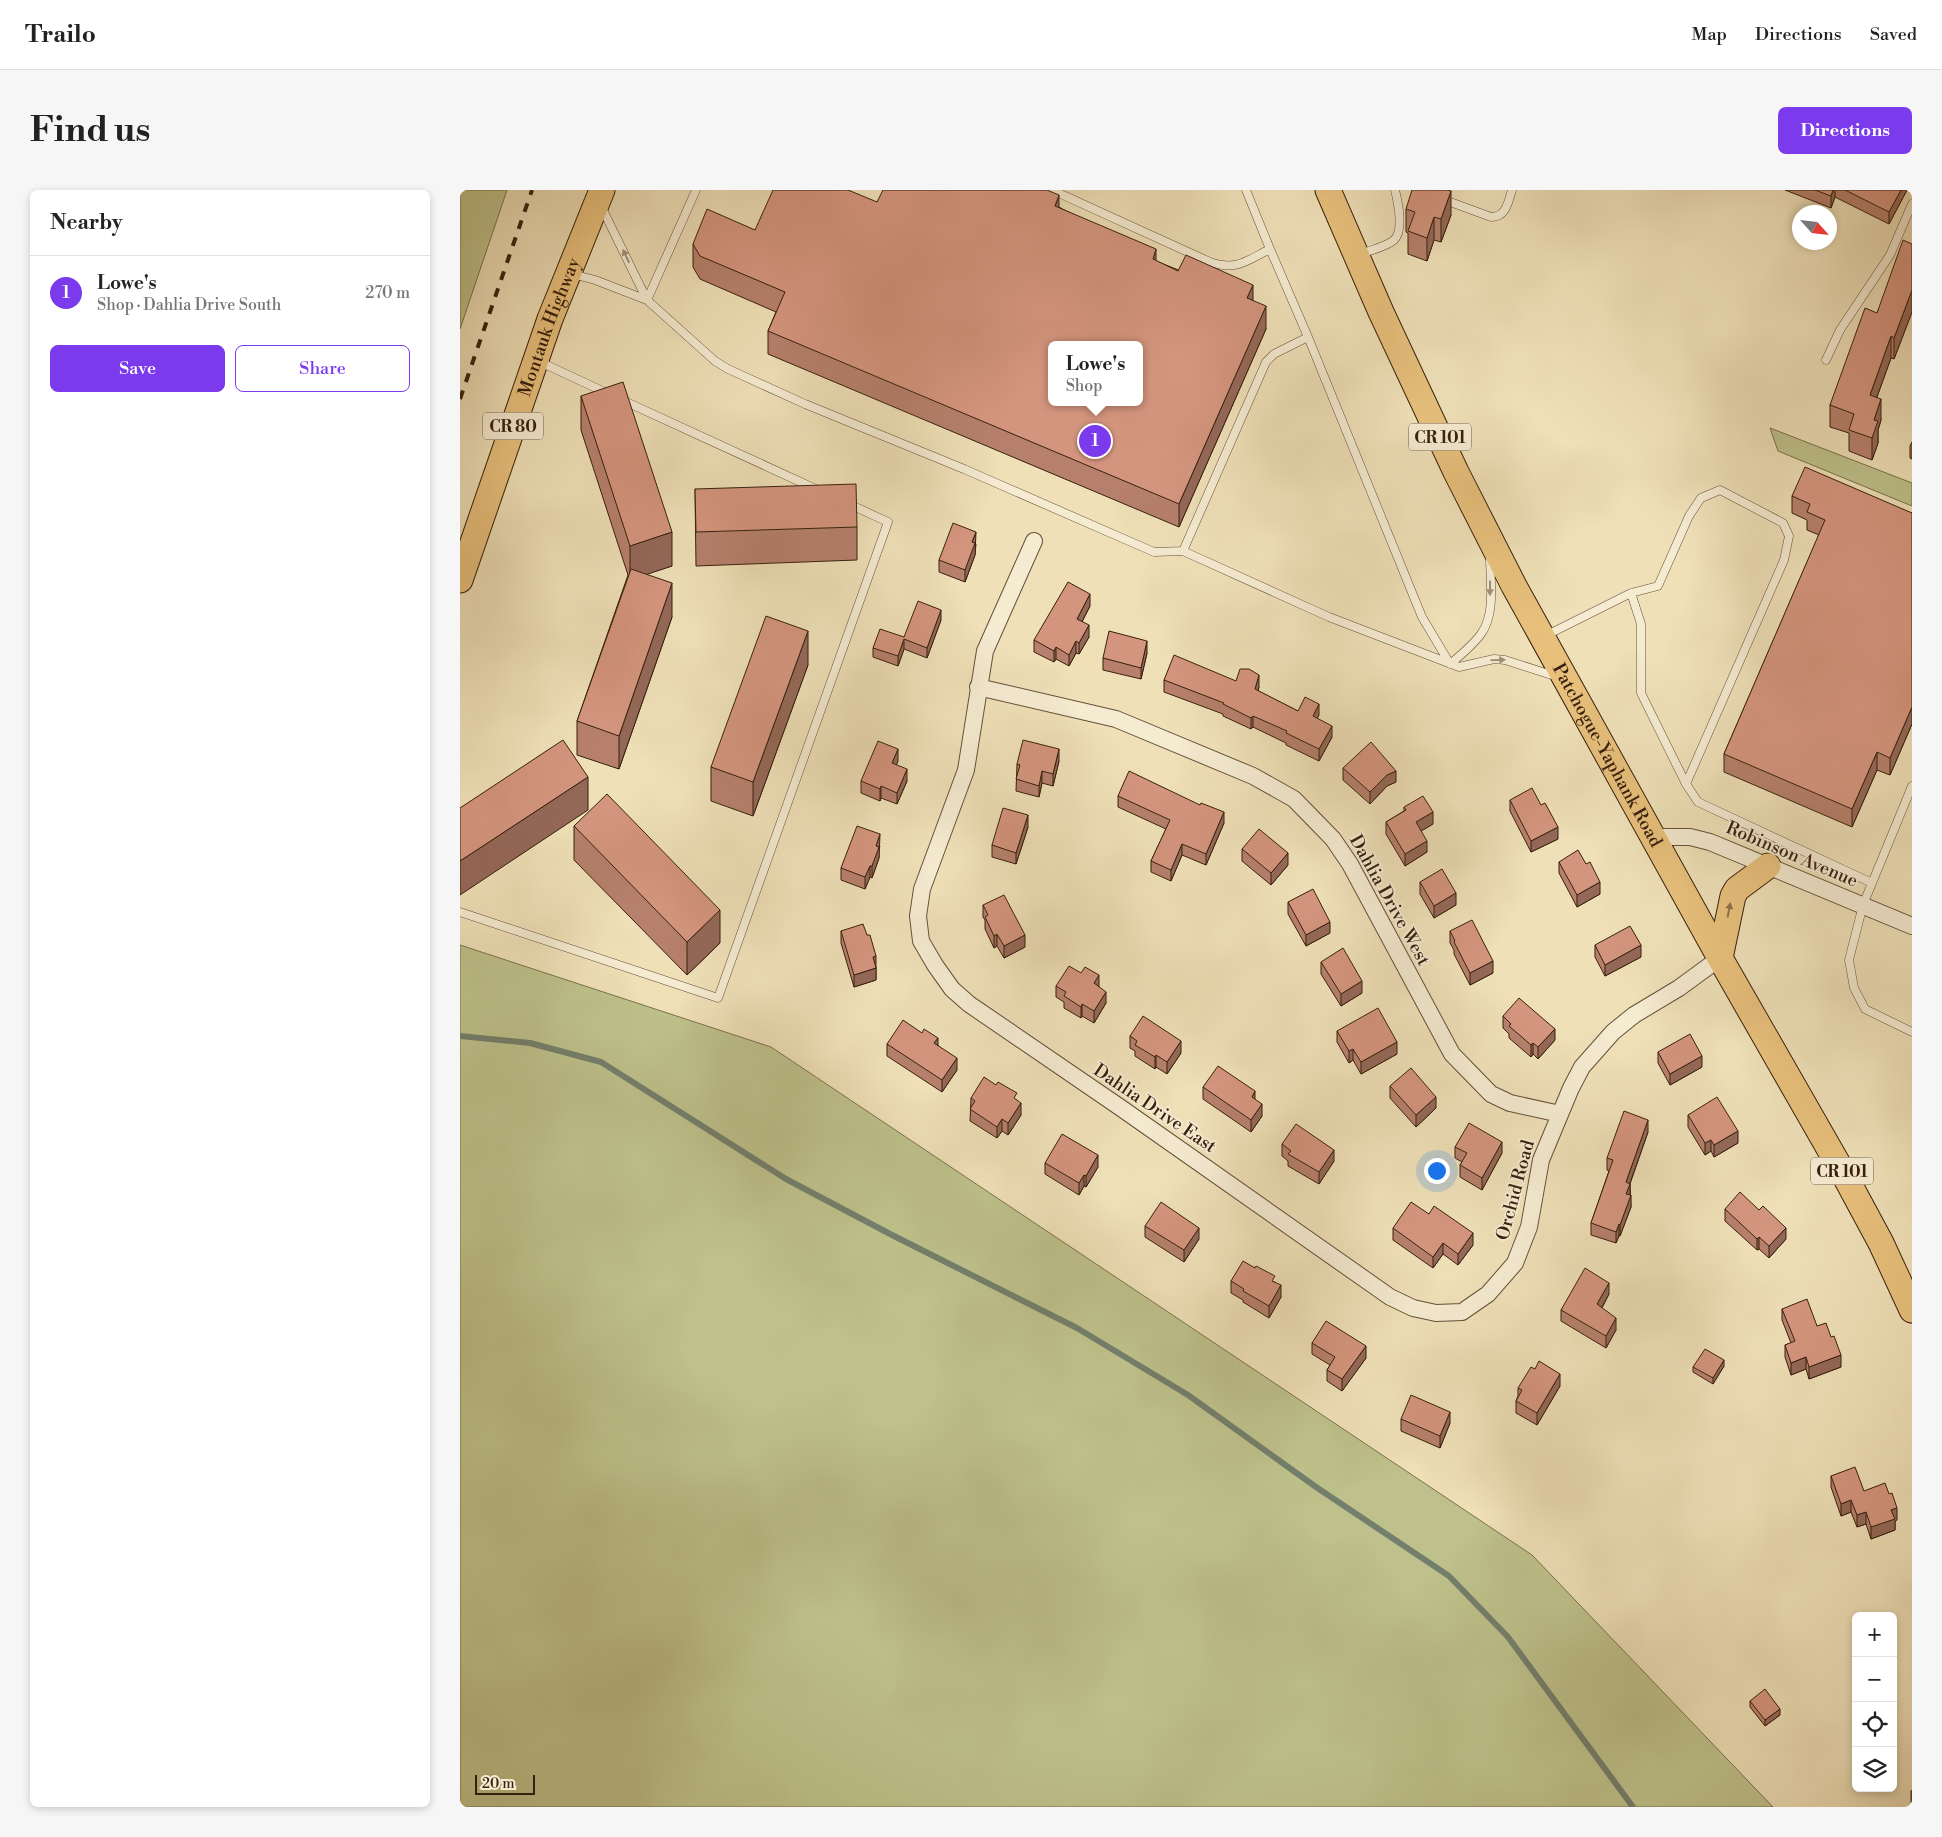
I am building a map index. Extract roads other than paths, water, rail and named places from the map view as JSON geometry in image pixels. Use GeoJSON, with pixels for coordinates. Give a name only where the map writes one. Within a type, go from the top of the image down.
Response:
{"type":"FeatureCollection","features":[{"type":"Feature","properties":{"kind":"main road","name":"Patchogue-Yaphank Road"},"geometry":{"type":"LineString","coordinates":[[1328,190],[1356,256],[1456,472],[1490,539],[1564,679],[1882,1243],[1912,1310]]}},
{"type":"Feature","properties":{"kind":"main road","name":"Montauk Highway"},"geometry":{"type":"LineString","coordinates":[[460,580],[535,360],[568,272],[600,195]]}},
{"type":"Feature","properties":{"kind":"main road"},"geometry":{"type":"LineString","coordinates":[[1720,958],[1733,896],[1737,889],[1768,866]]}},
{"type":"Feature","properties":{"kind":"street","name":"Dahlia Drive East"},"geometry":{"type":"LineString","coordinates":[[1034,541],[985,650],[966,770],[922,889],[918,916],[921,941],[952,989],[970,1004],[1361,1275]]}},
{"type":"Feature","properties":{"kind":"street","name":"Dahlia Drive West"},"geometry":{"type":"LineString","coordinates":[[978,688],[1116,719],[1253,776],[1294,799],[1333,839],[1350,864],[1452,1054],[1491,1094],[1510,1103],[1560,1114]]}},
{"type":"Feature","properties":{"kind":"street","name":"Robinson Avenue"},"geometry":{"type":"LineString","coordinates":[[1653,837],[1690,837],[1710,842],[1912,926]]}},
{"type":"Feature","properties":{"kind":"street","name":"Orchid Road"},"geometry":{"type":"LineString","coordinates":[[1361,1275],[1390,1297],[1413,1308],[1436,1313],[1462,1312],[1488,1294],[1515,1263],[1529,1227],[1541,1160],[1571,1088],[1582,1067],[1613,1032],[1634,1015],[1679,988],[1720,958]]}},
{"type":"Feature","properties":{"kind":"lane"},"geometry":{"type":"LineString","coordinates":[[647,300],[696,190]]}},
{"type":"Feature","properties":{"kind":"lane"},"geometry":{"type":"LineString","coordinates":[[1052,190],[1210,262],[1223,266],[1237,266],[1270,249]]}},
{"type":"Feature","properties":{"kind":"lane"},"geometry":{"type":"LineString","coordinates":[[1246,190],[1422,617],[1450,664]]}},
{"type":"Feature","properties":{"kind":"lane"},"geometry":{"type":"LineString","coordinates":[[1356,256],[1392,242],[1396,238],[1400,216],[1395,190]]}},
{"type":"Feature","properties":{"kind":"lane"},"geometry":{"type":"LineString","coordinates":[[1435,197],[1498,217],[1504,213],[1512,190]]}},
{"type":"Feature","properties":{"kind":"lane"},"geometry":{"type":"LineString","coordinates":[[600,195],[647,300]]}},
{"type":"Feature","properties":{"kind":"lane"},"geometry":{"type":"LineString","coordinates":[[1826,360],[1840,330],[1890,255],[1912,204]]}},
{"type":"Feature","properties":{"kind":"lane"},"geometry":{"type":"LineString","coordinates":[[568,272],[647,300],[715,361],[728,369],[805,404],[964,469],[1154,552],[1183,551],[1329,617],[1459,667],[1494,659],[1505,660],[1564,679]]}},
{"type":"Feature","properties":{"kind":"lane"},"geometry":{"type":"LineString","coordinates":[[1183,551],[1266,362],[1274,354],[1308,337]]}},
{"type":"Feature","properties":{"kind":"lane"},"geometry":{"type":"LineString","coordinates":[[535,360],[824,493]]}},
{"type":"Feature","properties":{"kind":"lane"},"geometry":{"type":"LineString","coordinates":[[1542,637],[1631,593],[1658,586],[1689,516],[1701,498],[1720,490],[1783,523],[1789,536],[1784,560],[1686,784]]}},
{"type":"Feature","properties":{"kind":"lane"},"geometry":{"type":"LineString","coordinates":[[460,912],[718,998],[888,522],[842,501]]}},
{"type":"Feature","properties":{"kind":"lane"},"geometry":{"type":"LineString","coordinates":[[1450,664],[1481,634],[1490,616],[1490,539]]}},
{"type":"Feature","properties":{"kind":"lane"},"geometry":{"type":"LineString","coordinates":[[1631,593],[1641,624],[1641,693],[1686,784],[1698,802],[1872,883]]}},
{"type":"Feature","properties":{"kind":"lane"},"geometry":{"type":"LineString","coordinates":[[1912,786],[1863,905],[1850,960],[1854,988],[1865,1009],[1912,1032]]}},
{"type":"Feature","properties":{"kind":"waterway"},"geometry":{"type":"LineString","coordinates":[[460,1036],[530,1043],[601,1062],[786,1179],[892,1235],[1077,1328],[1188,1395],[1316,1487],[1449,1576],[1508,1637],[1633,1807]]}},
{"type":"Feature","properties":{"kind":"railway"},"geometry":{"type":"LineString","coordinates":[[460,399],[532,190]]}},
{"type":"Feature","properties":{"kind":"place","name":"Lowe's"},"geometry":{"type":"Point","coordinates":[1095,441]}}]}
